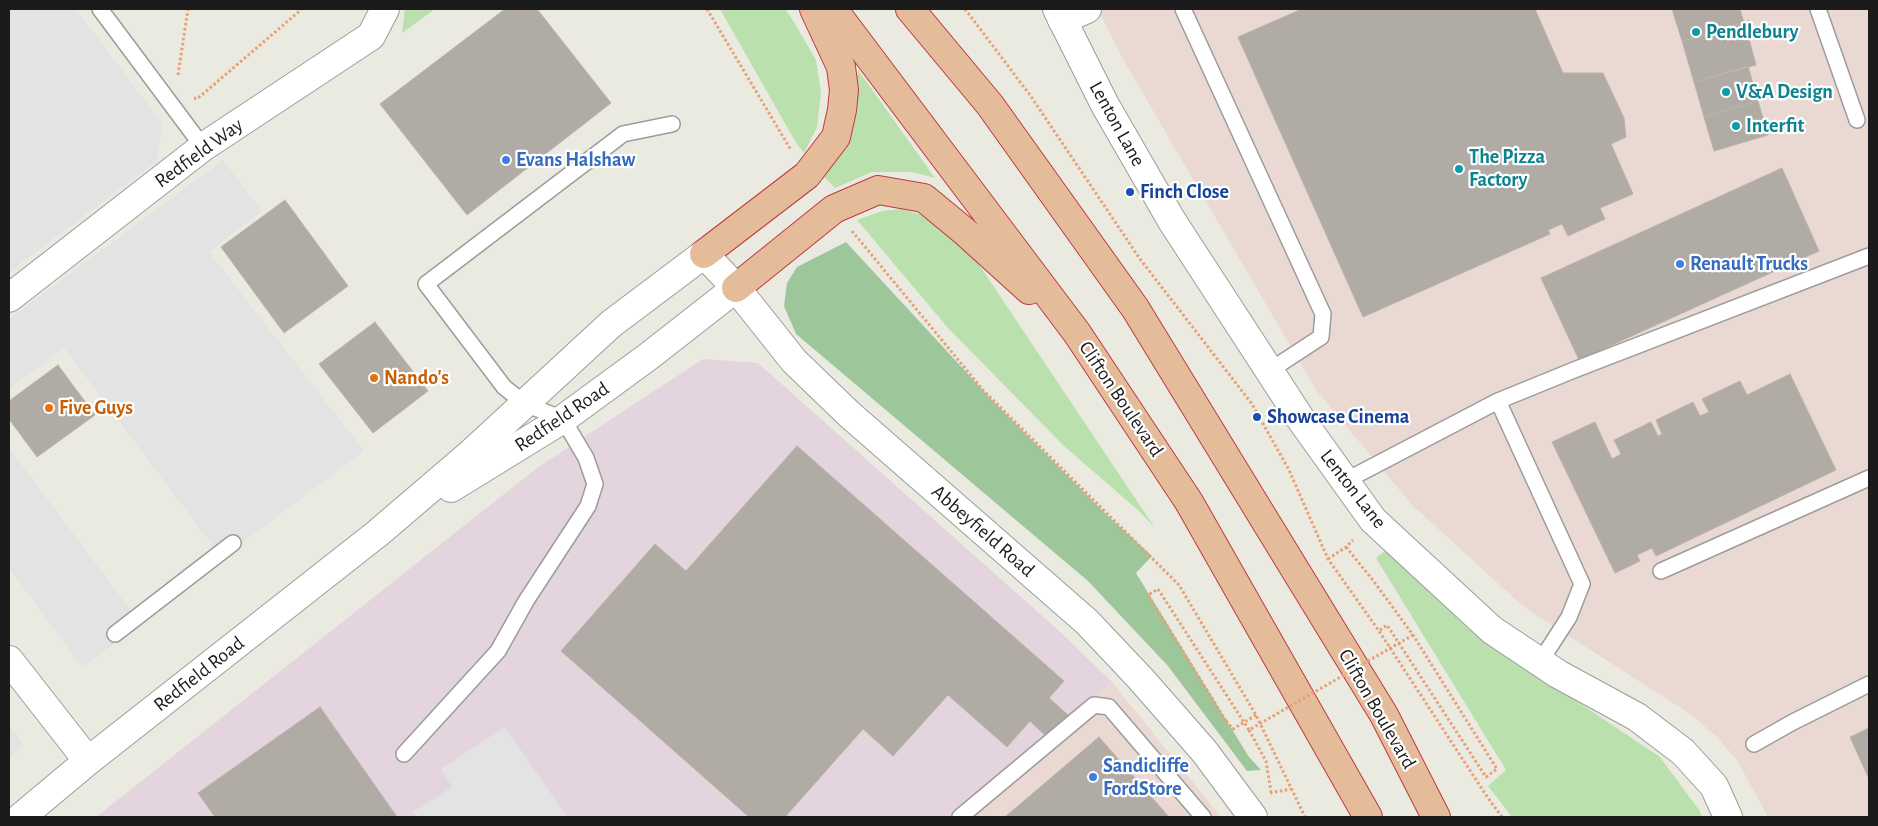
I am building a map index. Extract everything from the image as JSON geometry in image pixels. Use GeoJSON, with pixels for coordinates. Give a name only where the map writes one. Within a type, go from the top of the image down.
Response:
{"type":"FeatureCollection","features":[{"type":"Feature","properties":{"kind":"highway"},"geometry":{"type":"LineString","coordinates":[[704,254],[807,175],[836,137],[844,90],[841,68],[814,9]]}},
{"type":"Feature","properties":{"kind":"highway","name":"Clifton Boulevard"},"geometry":{"type":"LineString","coordinates":[[833,9],[1077,333],[1189,502],[1368,817]]}},
{"type":"Feature","properties":{"kind":"highway","name":"Clifton Boulevard"},"geometry":{"type":"LineString","coordinates":[[910,9],[990,105],[1136,308],[1384,715],[1436,817]]}},
{"type":"Feature","properties":{"kind":"highway"},"geometry":{"type":"LineString","coordinates":[[736,288],[834,210],[878,190],[924,198],[964,231],[1077,333]]}},
{"type":"Feature","properties":{"kind":"highway"},"geometry":{"type":"LineString","coordinates":[[1384,715],[1450,817]]}},
{"type":"Feature","properties":{"kind":"street","name":"Redfield Way"},"geometry":{"type":"LineString","coordinates":[[12,288],[203,147],[371,36],[385,9]]}},
{"type":"Feature","properties":{"kind":"street"},"geometry":{"type":"LineString","coordinates":[[1060,14],[1088,9]]}},
{"type":"Feature","properties":{"kind":"street","name":"Lenton Lane"},"geometry":{"type":"LineString","coordinates":[[1060,14],[1105,105],[1163,204],[1302,421],[1373,520],[1492,630],[1558,674],[1637,718],[1683,752],[1714,786],[1728,817]]}},
{"type":"Feature","properties":{"kind":"street","name":"Redfield Road"},"geometry":{"type":"LineString","coordinates":[[21,817],[88,761],[378,533],[525,404],[611,324],[704,254]]}},
{"type":"Feature","properties":{"kind":"street","name":"Abbeyfield Road"},"geometry":{"type":"LineString","coordinates":[[704,254],[736,288],[794,361],[842,408],[1087,622],[1140,678],[1204,751],[1252,817]]}},
{"type":"Feature","properties":{"kind":"street","name":"Redfield Road"},"geometry":{"type":"LineString","coordinates":[[378,533],[563,419],[649,356],[736,288]]}},
{"type":"Feature","properties":{"kind":"street"},"geometry":{"type":"LineString","coordinates":[[9,660],[88,761]]}},
{"type":"Feature","properties":{"kind":"lane"},"geometry":{"type":"LineString","coordinates":[[100,9],[203,147]]}},
{"type":"Feature","properties":{"kind":"lane"},"geometry":{"type":"LineString","coordinates":[[1183,9],[1322,314],[1321,338],[1269,371]]}},
{"type":"Feature","properties":{"kind":"lane"},"geometry":{"type":"LineString","coordinates":[[1818,9],[1857,120]]}},
{"type":"Feature","properties":{"kind":"lane"},"geometry":{"type":"LineString","coordinates":[[404,754],[498,650],[526,601],[588,506],[595,484],[586,458],[563,419],[525,404],[504,387],[426,284],[623,134],[672,124]]}},
{"type":"Feature","properties":{"kind":"lane"},"geometry":{"type":"LineString","coordinates":[[1345,481],[1498,401],[1798,282],[1869,256]]}},
{"type":"Feature","properties":{"kind":"lane"},"geometry":{"type":"LineString","coordinates":[[1498,401],[1582,584],[1569,617],[1540,662]]}},
{"type":"Feature","properties":{"kind":"lane"},"geometry":{"type":"LineString","coordinates":[[1661,571],[1869,478]]}},
{"type":"Feature","properties":{"kind":"lane"},"geometry":{"type":"LineString","coordinates":[[115,634],[233,543]]}},
{"type":"Feature","properties":{"kind":"lane"},"geometry":{"type":"LineString","coordinates":[[1754,744],[1869,684]]}},
{"type":"Feature","properties":{"kind":"lane"},"geometry":{"type":"LineString","coordinates":[[960,817],[1094,705],[1109,707],[1203,817]]}},
{"type":"Feature","properties":{"kind":"path"},"geometry":{"type":"LineString","coordinates":[[188,9],[178,75],[165,97],[197,98],[302,9]]}},
{"type":"Feature","properties":{"kind":"path"},"geometry":{"type":"LineString","coordinates":[[707,9],[807,175]]}},
{"type":"Feature","properties":{"kind":"path"},"geometry":{"type":"LineString","coordinates":[[965,9],[1030,94],[1140,260],[1252,404],[1289,470],[1328,559],[1379,631],[1502,817]]}},
{"type":"Feature","properties":{"kind":"path"},"geometry":{"type":"LineString","coordinates":[[834,210],[983,390],[1179,585],[1256,715],[1305,817]]}},
{"type":"Feature","properties":{"kind":"path"},"geometry":{"type":"LineString","coordinates":[[1328,559],[1346,548],[1372,579],[1413,635],[1497,769],[1486,777],[1387,626],[1379,631]]}},
{"type":"Feature","properties":{"kind":"path"},"geometry":{"type":"LineString","coordinates":[[1256,715],[1233,730],[1148,595],[1158,589],[1249,730],[1266,761],[1271,793]]}},
{"type":"Feature","properties":{"kind":"path"},"geometry":{"type":"LineString","coordinates":[[1249,730],[1413,635]]}},
{"type":"Feature","properties":{"kind":"shaded area"},"geometry":{"type":"Polygon","coordinates":[[[9,9],[76,9],[162,123],[157,161],[9,272],[9,9]]]}},
{"type":"Feature","properties":{"kind":"shaded area"},"geometry":{"type":"Polygon","coordinates":[[[1098,9],[1869,9],[1869,817],[1768,817],[1737,760],[1716,736],[1693,716],[1524,607],[1412,505],[1316,390],[1124,61],[1098,9]]]}},
{"type":"Feature","properties":{"kind":"shaded area"},"geometry":{"type":"Polygon","coordinates":[[[223,160],[262,211],[209,252],[364,451],[222,558],[64,348],[9,389],[9,319],[223,160]]]}},
{"type":"Feature","properties":{"kind":"shaded area"},"geometry":{"type":"Polygon","coordinates":[[[703,359],[758,363],[1057,629],[1112,682],[955,817],[96,817],[537,468],[703,359]]]}},
{"type":"Feature","properties":{"kind":"shaded area"},"geometry":{"type":"Polygon","coordinates":[[[9,448],[141,624],[82,667],[9,568],[9,448]]]}},
{"type":"Feature","properties":{"kind":"shaded area"},"geometry":{"type":"Polygon","coordinates":[[[1112,682],[1221,817],[955,817],[1112,682]]]}},
{"type":"Feature","properties":{"kind":"shaded area"},"geometry":{"type":"Polygon","coordinates":[[[9,726],[24,745],[9,759],[9,726]]]}},
{"type":"Feature","properties":{"kind":"shaded area"},"geometry":{"type":"Polygon","coordinates":[[[505,727],[567,817],[417,817],[413,812],[452,787],[441,769],[505,727]]]}},
{"type":"Feature","properties":{"kind":"green space"},"geometry":{"type":"Polygon","coordinates":[[[405,9],[435,9],[402,33],[405,9]]]}},
{"type":"Feature","properties":{"kind":"green space"},"geometry":{"type":"Polygon","coordinates":[[[720,9],[785,9],[794,22],[816,60],[821,93],[817,127],[804,153],[795,141],[720,9]]]}},
{"type":"Feature","properties":{"kind":"green space"},"geometry":{"type":"Polygon","coordinates":[[[858,70],[935,178],[912,172],[872,172],[835,188],[824,177],[841,150],[852,118],[858,70]]]}},
{"type":"Feature","properties":{"kind":"green space"},"geometry":{"type":"Polygon","coordinates":[[[902,209],[939,220],[962,239],[1155,528],[1139,511],[1064,446],[948,328],[857,220],[882,211],[902,209]]]}},
{"type":"Feature","properties":{"kind":"green space"},"geometry":{"type":"Polygon","coordinates":[[[846,242],[992,400],[1107,515],[1152,556],[1136,573],[1249,757],[1261,770],[1247,771],[1168,666],[1088,581],[796,334],[784,306],[787,283],[797,267],[846,242]]]}},
{"type":"Feature","properties":{"kind":"green space"},"geometry":{"type":"Polygon","coordinates":[[[1390,547],[1467,628],[1660,757],[1699,810],[1702,817],[1512,817],[1488,786],[1506,770],[1376,558],[1390,547]]]}},
{"type":"Feature","properties":{"kind":"building"},"geometry":{"type":"Polygon","coordinates":[[[505,9],[537,9],[611,103],[467,215],[380,104],[505,9]]]}},
{"type":"Feature","properties":{"kind":"building","name":"The Pizza Factory"},"geometry":{"type":"Polygon","coordinates":[[[1302,9],[1535,9],[1563,73],[1603,73],[1624,118],[1626,137],[1611,144],[1633,194],[1600,208],[1605,219],[1568,236],[1562,224],[1548,230],[1550,234],[1363,317],[1238,37],[1302,9]]]}},
{"type":"Feature","properties":{"kind":"building","name":"Pendlebury"},"geometry":{"type":"Polygon","coordinates":[[[1672,9],[1740,9],[1744,23],[1682,41],[1672,9]]]}},
{"type":"Feature","properties":{"kind":"building"},"geometry":{"type":"Polygon","coordinates":[[[1749,21],[1753,34],[1748,35],[1756,65],[1694,82],[1682,41],[1749,21]]]}},
{"type":"Feature","properties":{"kind":"building","name":"V&A Design"},"geometry":{"type":"Polygon","coordinates":[[[1748,66],[1758,101],[1704,117],[1694,82],[1748,66]]]}},
{"type":"Feature","properties":{"kind":"building","name":"Interfit"},"geometry":{"type":"Polygon","coordinates":[[[1758,101],[1768,135],[1714,151],[1704,117],[1758,101]]]}},
{"type":"Feature","properties":{"kind":"building","name":"Renault Trucks"},"geometry":{"type":"Polygon","coordinates":[[[1782,168],[1819,251],[1579,360],[1541,278],[1782,168]]]}},
{"type":"Feature","properties":{"kind":"building"},"geometry":{"type":"Polygon","coordinates":[[[285,200],[348,286],[284,333],[221,247],[285,200]]]}},
{"type":"Feature","properties":{"kind":"building","name":"Nando's"},"geometry":{"type":"Polygon","coordinates":[[[375,322],[428,391],[373,433],[319,364],[375,322]]]}},
{"type":"Feature","properties":{"kind":"building","name":"Five Guys"},"geometry":{"type":"Polygon","coordinates":[[[58,365],[95,415],[37,457],[9,419],[9,401],[58,365]]]}},
{"type":"Feature","properties":{"kind":"building"},"geometry":{"type":"Polygon","coordinates":[[[1790,374],[1836,470],[1656,556],[1652,548],[1637,555],[1640,561],[1615,573],[1552,442],[1595,422],[1612,459],[1621,454],[1614,440],[1651,422],[1658,436],[1662,434],[1656,420],[1693,402],[1700,416],[1709,412],[1702,399],[1740,381],[1747,395],[1790,374]]]}},
{"type":"Feature","properties":{"kind":"building"},"geometry":{"type":"Polygon","coordinates":[[[797,446],[1064,681],[1049,698],[1068,715],[1048,738],[1030,721],[1007,747],[948,695],[893,756],[863,729],[785,817],[749,817],[561,651],[655,544],[686,571],[797,446]]]}},
{"type":"Feature","properties":{"kind":"building"},"geometry":{"type":"Polygon","coordinates":[[[320,707],[397,817],[215,817],[198,793],[320,707]]]}},
{"type":"Feature","properties":{"kind":"building"},"geometry":{"type":"Polygon","coordinates":[[[1869,728],[1869,779],[1850,737],[1869,728]]]}},
{"type":"Feature","properties":{"kind":"building","name":"Sandicliffe FordStore"},"geometry":{"type":"Polygon","coordinates":[[[1099,737],[1169,817],[1005,817],[1099,737]]]}},
{"type":"Feature","properties":{"kind":"place","name":"Pendlebury"},"geometry":{"type":"Point","coordinates":[1696,32]}},
{"type":"Feature","properties":{"kind":"place","name":"V&A Design"},"geometry":{"type":"Point","coordinates":[1726,92]}},
{"type":"Feature","properties":{"kind":"place","name":"Interfit"},"geometry":{"type":"Point","coordinates":[1736,126]}},
{"type":"Feature","properties":{"kind":"place","name":"Evans Halshaw"},"geometry":{"type":"Point","coordinates":[506,160]}},
{"type":"Feature","properties":{"kind":"place","name":"The Pizza Factory"},"geometry":{"type":"Point","coordinates":[1459,169]}},
{"type":"Feature","properties":{"kind":"place","name":"Finch Close"},"geometry":{"type":"Point","coordinates":[1130,192]}},
{"type":"Feature","properties":{"kind":"place","name":"Renault Trucks"},"geometry":{"type":"Point","coordinates":[1680,264]}},
{"type":"Feature","properties":{"kind":"place","name":"Nando's"},"geometry":{"type":"Point","coordinates":[374,378]}},
{"type":"Feature","properties":{"kind":"place","name":"Five Guys"},"geometry":{"type":"Point","coordinates":[49,408]}},
{"type":"Feature","properties":{"kind":"place","name":"Showcase Cinema"},"geometry":{"type":"Point","coordinates":[1257,417]}},
{"type":"Feature","properties":{"kind":"place","name":"Sandicliffe FordStore"},"geometry":{"type":"Point","coordinates":[1093,777]}}]}
